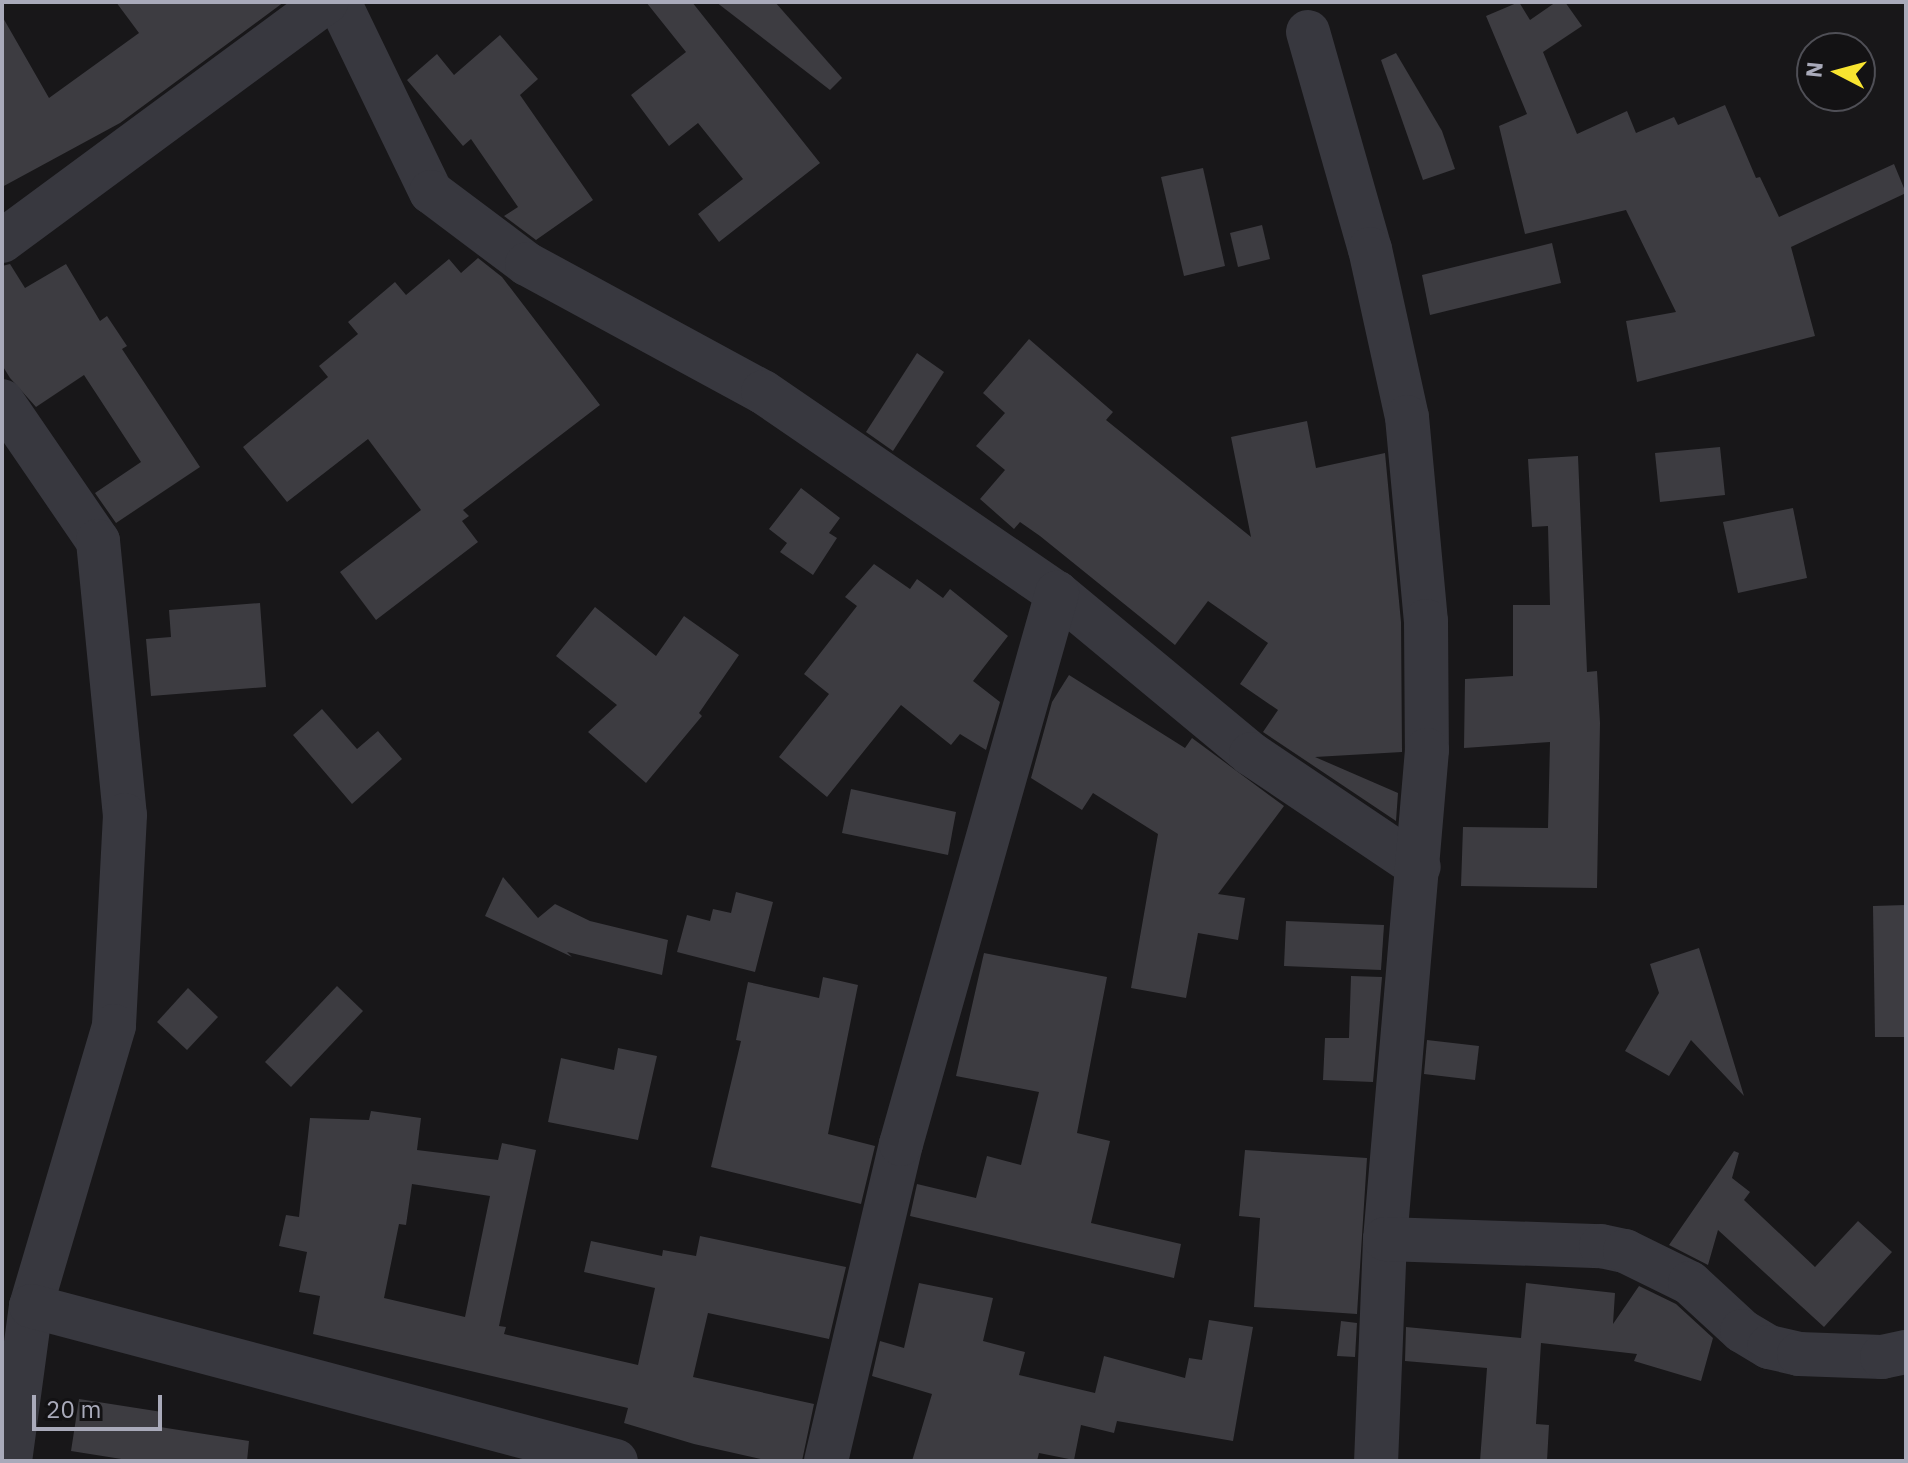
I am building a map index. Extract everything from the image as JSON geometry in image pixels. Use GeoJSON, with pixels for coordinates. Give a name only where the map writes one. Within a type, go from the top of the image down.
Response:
{"type":"FeatureCollection","features":[{"type":"Feature","properties":{"kind":"street"},"geometry":{"type":"LineString","coordinates":[[2,241],[326,2]]}},
{"type":"Feature","properties":{"kind":"street"},"geometry":{"type":"LineString","coordinates":[[339,2],[431,192],[527,264],[763,392],[1057,593],[1251,754],[1419,867]]}},
{"type":"Feature","properties":{"kind":"street"},"geometry":{"type":"LineString","coordinates":[[1308,32],[1370,249],[1407,417],[1426,621],[1427,750],[1385,1239],[1376,1461]]}},
{"type":"Feature","properties":{"kind":"street"},"geometry":{"type":"LineString","coordinates":[[2,401],[98,541],[125,815],[114,1026],[31,1306],[10,1461]]}},
{"type":"Feature","properties":{"kind":"street"},"geometry":{"type":"LineString","coordinates":[[826,1461],[901,1144],[1057,593]]}},
{"type":"Feature","properties":{"kind":"street"},"geometry":{"type":"LineString","coordinates":[[1385,1239],[1601,1246],[1625,1251],[1690,1283],[1769,1347],[1799,1354],[1868,1357],[1906,1352]]}},
{"type":"Feature","properties":{"kind":"street"},"geometry":{"type":"LineString","coordinates":[[31,1306],[616,1461]]}},
{"type":"Feature","properties":{"kind":"building"},"geometry":{"type":"Polygon","coordinates":[[[116,2],[284,2],[120,123],[2,187],[2,16],[49,98],[139,33],[116,2]]]}},
{"type":"Feature","properties":{"kind":"building"},"geometry":{"type":"Polygon","coordinates":[[[646,2],[692,2],[820,163],[719,242],[698,214],[743,179],[698,123],[669,146],[631,95],[686,52],[646,2]]]}},
{"type":"Feature","properties":{"kind":"building"},"geometry":{"type":"Polygon","coordinates":[[[716,2],[775,2],[842,78],[830,90],[716,2]]]}},
{"type":"Feature","properties":{"kind":"building"},"geometry":{"type":"Polygon","coordinates":[[[1519,2],[1530,20],[1556,2],[1565,2],[1582,26],[1543,52],[1577,134],[1627,111],[1636,133],[1674,117],[1678,125],[1725,105],[1756,178],[1760,177],[1779,217],[1894,164],[1906,193],[1791,247],[1815,336],[1637,382],[1626,321],[1676,312],[1626,210],[1525,234],[1499,126],[1527,114],[1486,16],[1519,2]]]}},
{"type":"Feature","properties":{"kind":"building"},"geometry":{"type":"Polygon","coordinates":[[[500,35],[538,79],[520,95],[593,200],[536,240],[504,216],[518,207],[471,139],[463,146],[407,80],[437,54],[454,75],[500,35]]]}},
{"type":"Feature","properties":{"kind":"building"},"geometry":{"type":"Polygon","coordinates":[[[1396,53],[1442,131],[1455,169],[1423,180],[1381,60],[1396,53]]]}},
{"type":"Feature","properties":{"kind":"building"},"geometry":{"type":"Polygon","coordinates":[[[1203,168],[1225,266],[1184,276],[1161,177],[1203,168]]]}},
{"type":"Feature","properties":{"kind":"building"},"geometry":{"type":"Polygon","coordinates":[[[1262,225],[1270,259],[1238,267],[1230,233],[1262,225]]]}},
{"type":"Feature","properties":{"kind":"building"},"geometry":{"type":"Polygon","coordinates":[[[1552,243],[1561,283],[1430,315],[1422,275],[1552,243]]]}},
{"type":"Feature","properties":{"kind":"building"},"geometry":{"type":"Polygon","coordinates":[[[478,258],[502,277],[600,405],[463,510],[469,516],[462,521],[478,542],[376,620],[340,572],[421,510],[368,439],[287,502],[243,447],[328,377],[319,366],[358,334],[348,322],[395,282],[406,295],[449,259],[461,273],[478,258]]]}},
{"type":"Feature","properties":{"kind":"building"},"geometry":{"type":"Polygon","coordinates":[[[10,264],[25,288],[66,264],[100,321],[107,316],[127,346],[122,349],[200,467],[116,523],[95,493],[141,462],[84,375],[36,407],[10,378],[2,365],[2,266],[10,264]]]}},
{"type":"Feature","properties":{"kind":"building"},"geometry":{"type":"Polygon","coordinates":[[[1029,339],[1113,412],[1106,420],[1251,537],[1231,437],[1307,421],[1316,468],[1385,453],[1401,622],[1402,752],[1315,757],[1398,793],[1396,821],[1263,732],[1278,710],[1240,684],[1268,643],[1208,601],[1175,645],[1040,536],[1020,522],[1014,529],[980,499],[1005,470],[976,446],[1005,413],[983,393],[1029,339]]]}},
{"type":"Feature","properties":{"kind":"building"},"geometry":{"type":"Polygon","coordinates":[[[917,353],[944,372],[893,451],[866,432],[917,353]]]}},
{"type":"Feature","properties":{"kind":"building"},"geometry":{"type":"Polygon","coordinates":[[[1720,447],[1725,495],[1660,502],[1655,453],[1720,447]]]}},
{"type":"Feature","properties":{"kind":"building"},"geometry":{"type":"Polygon","coordinates":[[[1578,456],[1587,672],[1597,671],[1600,723],[1597,888],[1461,886],[1463,827],[1548,828],[1550,742],[1464,748],[1465,679],[1513,676],[1513,605],[1550,605],[1548,526],[1532,527],[1528,459],[1578,456]]]}},
{"type":"Feature","properties":{"kind":"building"},"geometry":{"type":"Polygon","coordinates":[[[801,488],[840,518],[829,533],[837,538],[813,575],[780,552],[787,543],[769,529],[801,488]]]}},
{"type":"Feature","properties":{"kind":"building"},"geometry":{"type":"Polygon","coordinates":[[[1793,508],[1807,578],[1738,593],[1723,522],[1793,508]]]}},
{"type":"Feature","properties":{"kind":"building"},"geometry":{"type":"Polygon","coordinates":[[[874,564],[910,589],[917,579],[943,598],[950,589],[1008,636],[973,681],[1000,702],[986,750],[960,734],[951,745],[901,705],[827,797],[779,757],[829,694],[804,674],[857,606],[845,597],[874,564]]]}},
{"type":"Feature","properties":{"kind":"building"},"geometry":{"type":"Polygon","coordinates":[[[260,603],[266,687],[151,696],[146,639],[171,637],[169,610],[260,603]]]}},
{"type":"Feature","properties":{"kind":"building"},"geometry":{"type":"Polygon","coordinates":[[[595,607],[656,656],[684,616],[739,655],[699,713],[702,716],[646,783],[588,732],[617,705],[556,656],[595,607]]]}},
{"type":"Feature","properties":{"kind":"building"},"geometry":{"type":"Polygon","coordinates":[[[1069,675],[1185,748],[1192,738],[1284,806],[1218,894],[1245,898],[1238,940],[1198,933],[1186,998],[1131,988],[1158,834],[1093,793],[1082,810],[1031,778],[1052,702],[1069,675]]]}},
{"type":"Feature","properties":{"kind":"building"},"geometry":{"type":"Polygon","coordinates":[[[322,709],[357,749],[378,731],[402,759],[352,804],[293,735],[322,709]]]}},
{"type":"Feature","properties":{"kind":"building"},"geometry":{"type":"Polygon","coordinates":[[[851,789],[956,812],[948,855],[842,833],[851,789]]]}},
{"type":"Feature","properties":{"kind":"building"},"geometry":{"type":"Polygon","coordinates":[[[503,877],[538,918],[555,904],[590,921],[668,940],[662,975],[567,952],[572,957],[485,916],[503,877]]]}},
{"type":"Feature","properties":{"kind":"building"},"geometry":{"type":"Polygon","coordinates":[[[736,892],[773,902],[755,972],[677,952],[687,915],[710,921],[713,909],[731,913],[736,892]]]}},
{"type":"Feature","properties":{"kind":"building"},"geometry":{"type":"Polygon","coordinates":[[[1906,905],[1906,1037],[1875,1037],[1873,906],[1906,905]]]}},
{"type":"Feature","properties":{"kind":"building"},"geometry":{"type":"Polygon","coordinates":[[[1286,921],[1384,925],[1381,970],[1284,966],[1286,921]]]}},
{"type":"Feature","properties":{"kind":"building"},"geometry":{"type":"Polygon","coordinates":[[[1699,948],[1744,1096],[1691,1040],[1669,1076],[1625,1051],[1659,993],[1650,964],[1699,948]]]}},
{"type":"Feature","properties":{"kind":"building"},"geometry":{"type":"Polygon","coordinates":[[[984,953],[1107,977],[1077,1133],[1110,1141],[1091,1223],[1181,1244],[1174,1278],[910,1216],[917,1184],[976,1198],[987,1156],[1021,1165],[1039,1092],[956,1076],[984,953]]]}},
{"type":"Feature","properties":{"kind":"building"},"geometry":{"type":"Polygon","coordinates":[[[1351,976],[1382,977],[1373,1082],[1323,1080],[1325,1038],[1349,1038],[1351,976]]]}},
{"type":"Feature","properties":{"kind":"building"},"geometry":{"type":"Polygon","coordinates":[[[823,977],[858,985],[828,1134],[875,1146],[861,1204],[711,1167],[741,1041],[736,1040],[748,982],[819,998],[823,977]]]}},
{"type":"Feature","properties":{"kind":"building"},"geometry":{"type":"Polygon","coordinates":[[[337,986],[363,1011],[291,1087],[265,1062],[337,986]]]}},
{"type":"Feature","properties":{"kind":"building"},"geometry":{"type":"Polygon","coordinates":[[[188,988],[218,1017],[187,1050],[157,1022],[188,988]]]}},
{"type":"Feature","properties":{"kind":"building"},"geometry":{"type":"Polygon","coordinates":[[[1427,1040],[1479,1046],[1475,1080],[1424,1074],[1427,1040]]]}},
{"type":"Feature","properties":{"kind":"building"},"geometry":{"type":"Polygon","coordinates":[[[618,1048],[657,1056],[638,1140],[548,1122],[561,1058],[614,1070],[618,1048]]]}},
{"type":"Feature","properties":{"kind":"building"},"geometry":{"type":"Polygon","coordinates":[[[371,1111],[421,1118],[417,1150],[498,1160],[502,1143],[536,1150],[499,1326],[506,1327],[504,1334],[638,1365],[655,1288],[584,1272],[591,1241],[662,1256],[663,1250],[696,1256],[700,1236],[846,1267],[829,1339],[708,1313],[693,1377],[814,1404],[802,1461],[770,1461],[694,1444],[624,1423],[628,1408],[313,1334],[320,1296],[299,1292],[307,1252],[279,1246],[286,1215],[299,1217],[310,1118],[369,1120],[371,1111]],[[412,1184],[406,1225],[399,1224],[384,1298],[465,1317],[490,1196],[412,1184]]]}},
{"type":"Feature","properties":{"kind":"building"},"geometry":{"type":"Polygon","coordinates":[[[1245,1150],[1367,1158],[1357,1314],[1254,1307],[1260,1218],[1239,1216],[1245,1150]]]}},
{"type":"Feature","properties":{"kind":"building"},"geometry":{"type":"Polygon","coordinates":[[[1734,1151],[1739,1153],[1732,1178],[1750,1192],[1744,1200],[1815,1267],[1858,1221],[1892,1252],[1824,1327],[1718,1230],[1708,1265],[1669,1245],[1734,1151]]]}},
{"type":"Feature","properties":{"kind":"building"},"geometry":{"type":"Polygon","coordinates":[[[919,1283],[993,1298],[983,1341],[1025,1352],[1019,1375],[1095,1393],[1104,1356],[1185,1378],[1189,1358],[1202,1360],[1209,1320],[1253,1327],[1233,1441],[1117,1421],[1114,1433],[1081,1425],[1074,1460],[1039,1453],[1037,1461],[912,1461],[932,1394],[872,1376],[880,1341],[904,1348],[919,1283]]]}},
{"type":"Feature","properties":{"kind":"building"},"geometry":{"type":"Polygon","coordinates":[[[1526,1283],[1615,1293],[1613,1324],[1639,1286],[1676,1304],[1713,1338],[1701,1381],[1634,1361],[1637,1354],[1541,1343],[1536,1424],[1549,1425],[1547,1461],[1480,1461],[1487,1368],[1405,1361],[1406,1327],[1521,1338],[1526,1283]]]}},
{"type":"Feature","properties":{"kind":"building"},"geometry":{"type":"Polygon","coordinates":[[[1341,1321],[1357,1323],[1355,1357],[1337,1356],[1341,1321]]]}},
{"type":"Feature","properties":{"kind":"building"},"geometry":{"type":"Polygon","coordinates":[[[79,1399],[162,1412],[160,1427],[249,1441],[247,1461],[134,1461],[71,1451],[79,1399]]]}}]}
